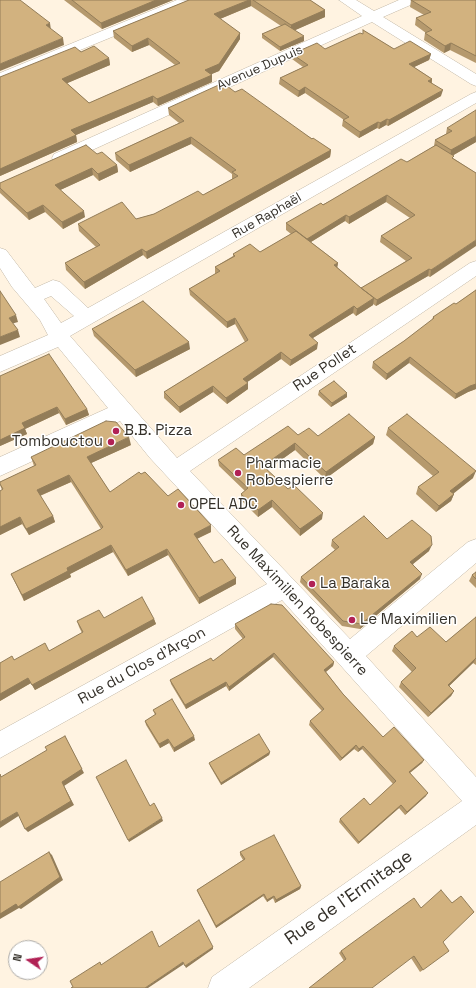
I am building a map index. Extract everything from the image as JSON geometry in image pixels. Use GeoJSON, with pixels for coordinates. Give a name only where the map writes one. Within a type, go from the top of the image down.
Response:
{"type":"FeatureCollection","features":[{"type":"Feature","properties":{"kind":"street"},"geometry":{"type":"LineString","coordinates":[[346,0],[476,81]]}},
{"type":"Feature","properties":{"kind":"street","name":"Avenue Dupuis"},"geometry":{"type":"LineString","coordinates":[[43,165],[410,0]]}},
{"type":"Feature","properties":{"kind":"street"},"geometry":{"type":"LineString","coordinates":[[0,78],[188,1]]}},
{"type":"Feature","properties":{"kind":"street","name":"Rue Raphaël"},"geometry":{"type":"LineString","coordinates":[[0,364],[59,336],[87,317],[476,97]]}},
{"type":"Feature","properties":{"kind":"street","name":"Rue Maximilien Robespierre"},"geometry":{"type":"LineString","coordinates":[[0,254],[19,282],[47,315],[59,336],[175,470],[476,796]]}},
{"type":"Feature","properties":{"kind":"street","name":"Rue Pollet"},"geometry":{"type":"LineString","coordinates":[[175,470],[476,267]]}},
{"type":"Feature","properties":{"kind":"street"},"geometry":{"type":"LineString","coordinates":[[32,297],[53,287],[87,317]]}},
{"type":"Feature","properties":{"kind":"street"},"geometry":{"type":"LineString","coordinates":[[0,467],[123,410]]}},
{"type":"Feature","properties":{"kind":"street"},"geometry":{"type":"LineString","coordinates":[[348,656],[476,549]]}},
{"type":"Feature","properties":{"kind":"street","name":"Rue du Clos d'Arçon"},"geometry":{"type":"LineString","coordinates":[[0,744],[284,587]]}},
{"type":"Feature","properties":{"kind":"street","name":"Rue de l'Ermitage"},"geometry":{"type":"LineString","coordinates":[[223,988],[476,808]]}},
{"type":"Feature","properties":{"kind":"building"},"geometry":{"type":"Polygon","coordinates":[[[0,0],[20,0],[50,23],[46,25],[63,38],[0,64],[0,0]]]}},
{"type":"Feature","properties":{"kind":"building"},"geometry":{"type":"Polygon","coordinates":[[[72,0],[156,0],[101,23],[72,0]]]}},
{"type":"Feature","properties":{"kind":"building"},"geometry":{"type":"Polygon","coordinates":[[[189,0],[249,0],[214,14],[240,33],[219,64],[205,70],[212,75],[157,99],[153,96],[71,130],[76,135],[0,169],[0,77],[75,47],[81,52],[94,46],[109,58],[62,79],[89,103],[180,63],[148,38],[132,46],[113,31],[189,0]]]}},
{"type":"Feature","properties":{"kind":"building"},"geometry":{"type":"Polygon","coordinates":[[[253,0],[310,0],[325,10],[291,25],[253,0]]]}},
{"type":"Feature","properties":{"kind":"building"},"geometry":{"type":"Polygon","coordinates":[[[411,0],[476,0],[476,56],[451,43],[445,46],[425,33],[432,30],[416,18],[431,12],[411,0]]]}},
{"type":"Feature","properties":{"kind":"building"},"geometry":{"type":"Polygon","coordinates":[[[285,24],[304,36],[280,47],[262,34],[285,24]]]}},
{"type":"Feature","properties":{"kind":"building"},"geometry":{"type":"Polygon","coordinates":[[[363,30],[394,49],[410,41],[431,54],[409,64],[432,79],[428,81],[443,90],[389,120],[387,119],[380,123],[378,122],[360,132],[343,120],[349,117],[305,87],[299,91],[280,78],[308,65],[292,54],[317,43],[325,49],[360,33],[363,34],[363,30]]]}},
{"type":"Feature","properties":{"kind":"building"},"geometry":{"type":"Polygon","coordinates":[[[223,83],[235,92],[242,89],[312,139],[313,138],[331,150],[146,252],[142,249],[84,282],[65,263],[100,245],[78,224],[122,202],[136,219],[154,214],[198,191],[203,195],[238,176],[232,172],[236,170],[191,137],[129,165],[115,153],[184,121],[168,108],[223,83]]]}},
{"type":"Feature","properties":{"kind":"building"},"geometry":{"type":"Polygon","coordinates":[[[476,110],[476,136],[451,150],[435,140],[452,131],[447,128],[476,110]]]}},
{"type":"Feature","properties":{"kind":"building"},"geometry":{"type":"Polygon","coordinates":[[[86,145],[97,154],[102,152],[117,165],[98,174],[92,168],[55,185],[84,211],[62,222],[43,205],[27,213],[0,188],[0,183],[86,145]]]}},
{"type":"Feature","properties":{"kind":"building"},"geometry":{"type":"Polygon","coordinates":[[[436,145],[454,156],[452,158],[476,173],[476,240],[431,270],[429,269],[377,300],[361,288],[412,258],[381,236],[415,215],[387,195],[349,217],[346,215],[307,239],[286,223],[321,203],[323,205],[401,159],[407,162],[436,145]]]}},
{"type":"Feature","properties":{"kind":"building"},"geometry":{"type":"Polygon","coordinates":[[[296,231],[338,263],[334,265],[374,298],[357,309],[354,306],[309,335],[318,343],[291,360],[281,352],[243,379],[248,383],[226,398],[213,386],[179,407],[164,392],[248,340],[235,318],[227,322],[189,289],[220,271],[215,267],[235,256],[233,254],[250,244],[260,252],[296,231]]]}},
{"type":"Feature","properties":{"kind":"building"},"geometry":{"type":"Polygon","coordinates":[[[476,290],[476,384],[456,394],[410,357],[387,374],[373,362],[404,341],[434,318],[433,317],[454,303],[456,304],[476,290]]]}},
{"type":"Feature","properties":{"kind":"building"},"geometry":{"type":"Polygon","coordinates":[[[0,291],[16,315],[9,318],[18,330],[0,337],[0,291]]]}},
{"type":"Feature","properties":{"kind":"building"},"geometry":{"type":"Polygon","coordinates":[[[143,301],[189,342],[135,370],[92,329],[143,301]]]}},
{"type":"Feature","properties":{"kind":"building"},"geometry":{"type":"Polygon","coordinates":[[[49,354],[87,409],[65,419],[57,407],[22,423],[25,428],[0,440],[0,376],[49,354]]]}},
{"type":"Feature","properties":{"kind":"building"},"geometry":{"type":"Polygon","coordinates":[[[334,381],[347,393],[332,403],[319,391],[334,381]]]}},
{"type":"Feature","properties":{"kind":"building"},"geometry":{"type":"Polygon","coordinates":[[[349,414],[375,437],[326,472],[295,443],[263,466],[288,489],[294,485],[323,513],[300,529],[272,500],[258,510],[241,494],[248,488],[218,460],[236,448],[244,455],[288,426],[298,435],[309,428],[318,436],[349,414]]]}},
{"type":"Feature","properties":{"kind":"building"},"geometry":{"type":"Polygon","coordinates":[[[407,414],[476,471],[450,491],[454,494],[439,506],[418,487],[439,472],[388,428],[407,414]]]}},
{"type":"Feature","properties":{"kind":"building"},"geometry":{"type":"Polygon","coordinates":[[[106,421],[116,422],[129,437],[87,457],[110,492],[139,472],[141,474],[145,472],[168,496],[178,489],[211,525],[194,534],[214,563],[222,559],[236,578],[199,598],[167,549],[126,570],[111,545],[67,568],[68,571],[22,595],[11,574],[103,527],[69,475],[37,490],[53,516],[26,529],[20,517],[0,527],[0,491],[3,489],[0,482],[36,465],[31,457],[106,421]]]}},
{"type":"Feature","properties":{"kind":"building"},"geometry":{"type":"Polygon","coordinates":[[[364,516],[387,539],[412,520],[431,536],[432,545],[410,562],[422,574],[361,624],[343,621],[301,577],[339,547],[332,540],[364,516]]]}},
{"type":"Feature","properties":{"kind":"building"},"geometry":{"type":"Polygon","coordinates":[[[476,572],[476,579],[472,575],[476,572]]]}},
{"type":"Feature","properties":{"kind":"building"},"geometry":{"type":"Polygon","coordinates":[[[142,597],[154,619],[32,685],[28,678],[0,694],[0,663],[12,656],[14,660],[45,643],[49,651],[83,632],[77,621],[99,610],[104,618],[142,597]]]}},
{"type":"Feature","properties":{"kind":"building"},"geometry":{"type":"Polygon","coordinates":[[[271,604],[282,605],[334,662],[324,670],[343,694],[383,737],[394,727],[424,760],[409,772],[428,793],[407,812],[401,805],[359,842],[340,819],[364,798],[370,805],[396,781],[363,746],[359,749],[356,745],[342,758],[310,721],[324,709],[274,653],[229,687],[226,682],[185,705],[170,680],[211,658],[213,661],[245,637],[235,624],[271,604]]]}},
{"type":"Feature","properties":{"kind":"building"},"geometry":{"type":"Polygon","coordinates":[[[476,617],[476,658],[448,685],[454,691],[431,713],[401,682],[416,668],[394,646],[412,631],[417,637],[430,627],[446,642],[476,617]]]}},
{"type":"Feature","properties":{"kind":"building"},"geometry":{"type":"Polygon","coordinates":[[[172,699],[194,736],[174,748],[168,739],[159,744],[145,721],[156,714],[153,710],[172,699]]]}},
{"type":"Feature","properties":{"kind":"building"},"geometry":{"type":"Polygon","coordinates":[[[259,734],[270,752],[221,783],[209,763],[259,734]]]}},
{"type":"Feature","properties":{"kind":"building"},"geometry":{"type":"Polygon","coordinates":[[[65,736],[82,769],[62,782],[71,801],[25,829],[17,812],[0,822],[0,774],[1,777],[47,750],[45,747],[65,736]]]}},
{"type":"Feature","properties":{"kind":"building"},"geometry":{"type":"Polygon","coordinates":[[[126,760],[150,806],[154,803],[162,818],[128,840],[96,777],[126,760]]]}},
{"type":"Feature","properties":{"kind":"building"},"geometry":{"type":"Polygon","coordinates":[[[274,835],[301,886],[276,900],[274,896],[267,900],[264,894],[216,926],[197,890],[245,859],[240,852],[274,835]]]}},
{"type":"Feature","properties":{"kind":"building"},"geometry":{"type":"Polygon","coordinates":[[[49,852],[60,877],[18,907],[16,904],[0,914],[0,882],[49,852]]]}},
{"type":"Feature","properties":{"kind":"building"},"geometry":{"type":"Polygon","coordinates":[[[441,890],[452,903],[461,896],[474,912],[443,942],[449,951],[423,970],[414,956],[372,988],[309,988],[346,959],[341,951],[414,898],[421,908],[441,890]]]}},
{"type":"Feature","properties":{"kind":"building"},"geometry":{"type":"Polygon","coordinates":[[[199,920],[213,947],[185,966],[183,962],[145,988],[71,988],[73,987],[70,981],[100,962],[101,965],[152,931],[159,947],[199,920]]]}},
{"type":"Feature","properties":{"kind":"place","name":"B.B. Pizza"},"geometry":{"type":"Point","coordinates":[116,431]}},
{"type":"Feature","properties":{"kind":"place","name":"Tombouctou"},"geometry":{"type":"Point","coordinates":[111,442]}},
{"type":"Feature","properties":{"kind":"place","name":"Pharmacie Robespierre"},"geometry":{"type":"Point","coordinates":[238,473]}},
{"type":"Feature","properties":{"kind":"place","name":"OPEL ADC"},"geometry":{"type":"Point","coordinates":[181,505]}},
{"type":"Feature","properties":{"kind":"place","name":"La Baraka"},"geometry":{"type":"Point","coordinates":[312,584]}},
{"type":"Feature","properties":{"kind":"place","name":"Le Maximilien"},"geometry":{"type":"Point","coordinates":[352,620]}}]}
